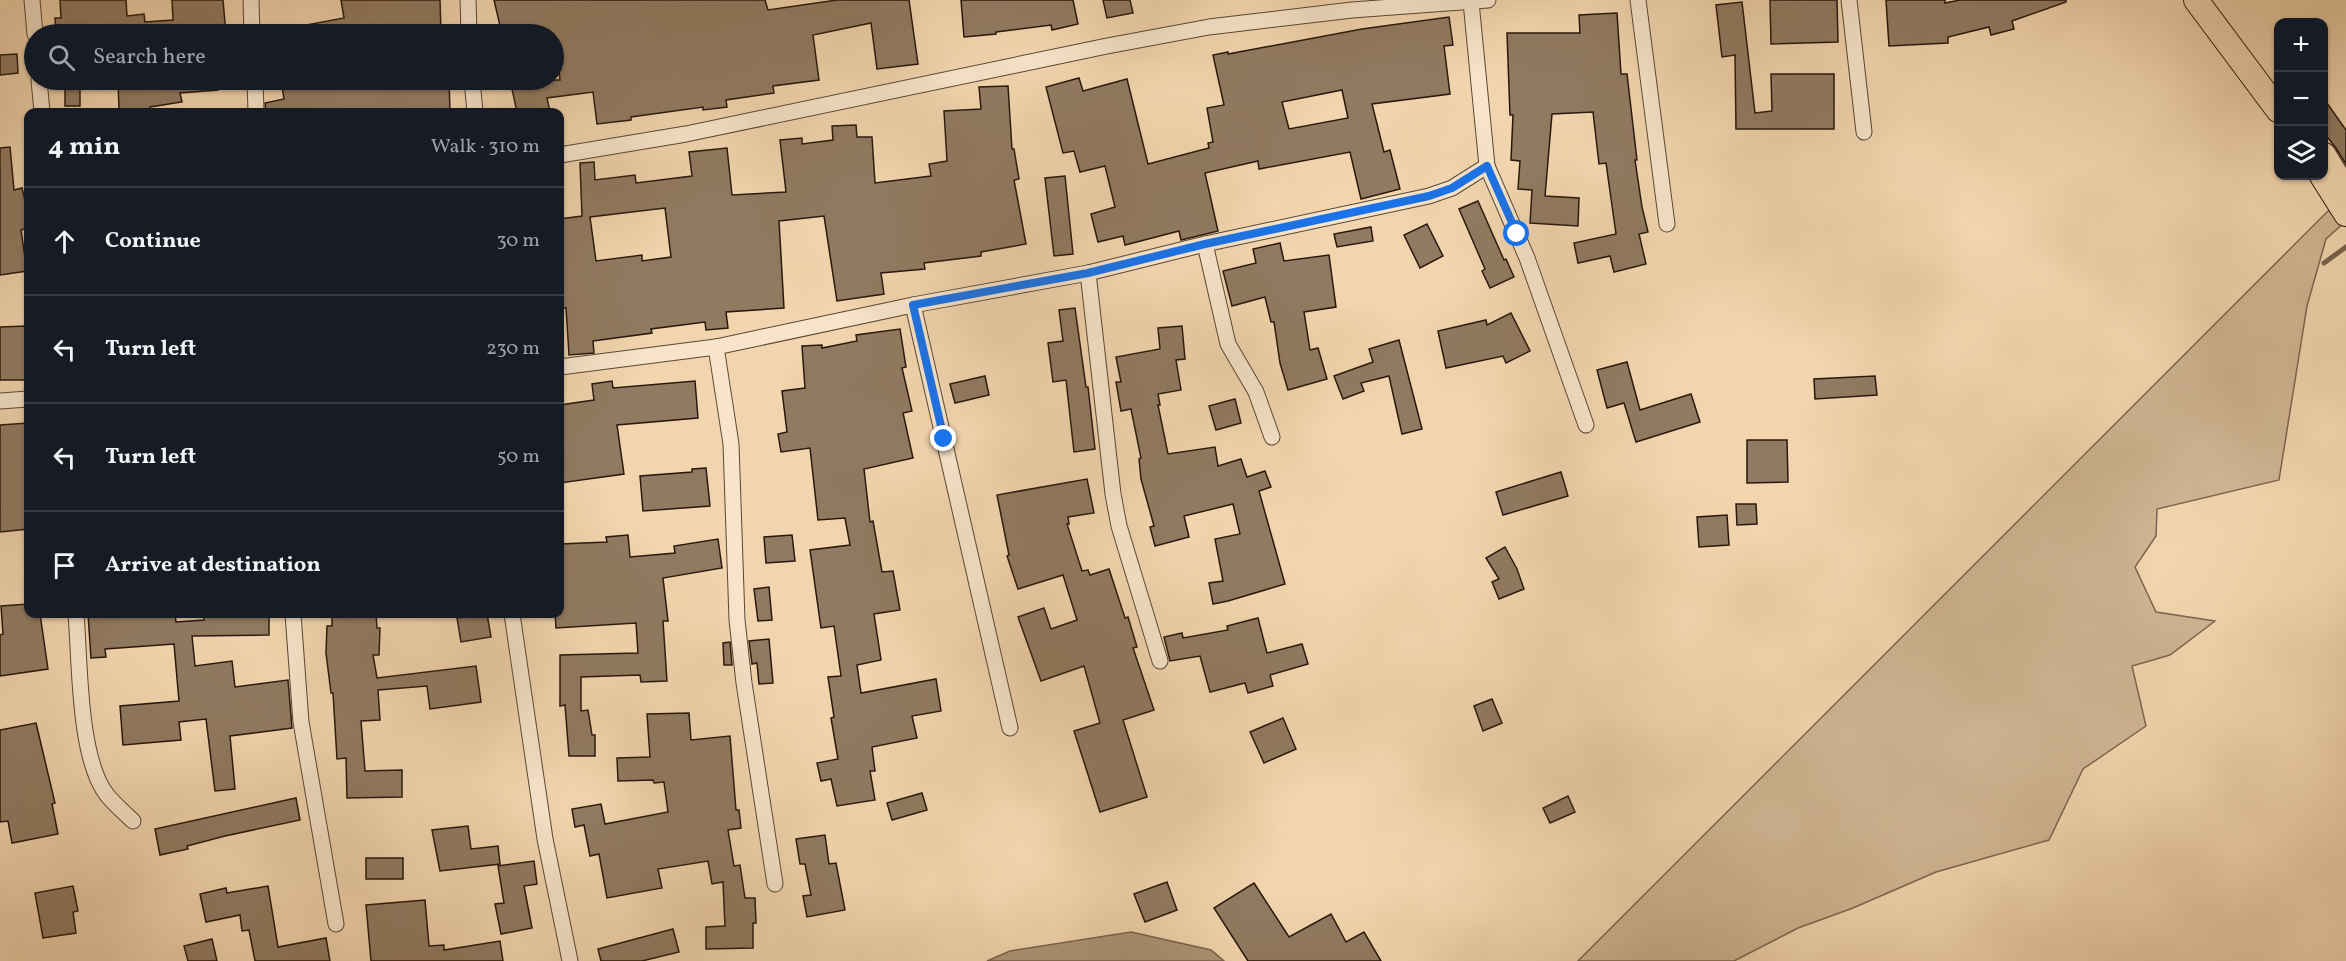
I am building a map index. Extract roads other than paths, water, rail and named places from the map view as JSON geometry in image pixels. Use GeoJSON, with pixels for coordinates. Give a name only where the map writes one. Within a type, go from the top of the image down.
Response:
{"type":"FeatureCollection","features":[{"type":"Feature","properties":{"kind":"main road"},"geometry":{"type":"LineString","coordinates":[[2196,0],[2274,105]]}},
{"type":"Feature","properties":{"kind":"main road"},"geometry":{"type":"LineString","coordinates":[[2211,0],[2274,84]]}},
{"type":"Feature","properties":{"kind":"main road"},"geometry":{"type":"LineString","coordinates":[[2328,162],[2346,191]]}},
{"type":"Feature","properties":{"kind":"main road"},"geometry":{"type":"LineString","coordinates":[[2325,180],[2346,214]]}},
{"type":"Feature","properties":{"kind":"street"},"geometry":{"type":"LineString","coordinates":[[32,0],[34,24]]}},
{"type":"Feature","properties":{"kind":"street"},"geometry":{"type":"LineString","coordinates":[[251,0],[252,24]]}},
{"type":"Feature","properties":{"kind":"street"},"geometry":{"type":"LineString","coordinates":[[468,0],[469,24]]}},
{"type":"Feature","properties":{"kind":"street"},"geometry":{"type":"LineString","coordinates":[[564,154],[686,134],[1107,46],[1209,27],[1351,5],[1488,0]]}},
{"type":"Feature","properties":{"kind":"street"},"geometry":{"type":"LineString","coordinates":[[1638,0],[1667,224]]}},
{"type":"Feature","properties":{"kind":"street"},"geometry":{"type":"LineString","coordinates":[[1849,0],[1864,132]]}},
{"type":"Feature","properties":{"kind":"street"},"geometry":{"type":"LineString","coordinates":[[1471,2],[1487,166],[1527,258],[1586,425]]}},
{"type":"Feature","properties":{"kind":"street"},"geometry":{"type":"LineString","coordinates":[[40,90],[42,108]]}},
{"type":"Feature","properties":{"kind":"street"},"geometry":{"type":"LineString","coordinates":[[255,90],[256,108]]}},
{"type":"Feature","properties":{"kind":"street"},"geometry":{"type":"LineString","coordinates":[[473,90],[475,108]]}},
{"type":"Feature","properties":{"kind":"street"},"geometry":{"type":"LineString","coordinates":[[564,366],[716,347],[913,305],[1088,273],[1205,244],[1429,196],[1452,188],[1487,166]]}},
{"type":"Feature","properties":{"kind":"street"},"geometry":{"type":"LineString","coordinates":[[1205,244],[1228,344],[1256,392],[1272,437]]}},
{"type":"Feature","properties":{"kind":"street"},"geometry":{"type":"LineString","coordinates":[[1088,273],[1113,495],[1119,526],[1160,661]]}},
{"type":"Feature","properties":{"kind":"street"},"geometry":{"type":"LineString","coordinates":[[913,305],[1010,729]]}},
{"type":"Feature","properties":{"kind":"street"},"geometry":{"type":"LineString","coordinates":[[716,347],[731,444],[737,620],[744,683],[775,884]]}},
{"type":"Feature","properties":{"kind":"street"},"geometry":{"type":"LineString","coordinates":[[0,400],[24,399]]}},
{"type":"Feature","properties":{"kind":"street"},"geometry":{"type":"LineString","coordinates":[[76,618],[85,730],[95,771],[106,794],[133,821]]}},
{"type":"Feature","properties":{"kind":"street"},"geometry":{"type":"LineString","coordinates":[[293,618],[301,722],[336,924]]}},
{"type":"Feature","properties":{"kind":"street"},"geometry":{"type":"LineString","coordinates":[[513,618],[545,839],[570,961]]}},
{"type":"Feature","properties":{"kind":"waterway"},"geometry":{"type":"LineString","coordinates":[[2324,263],[2346,247]]}}]}
